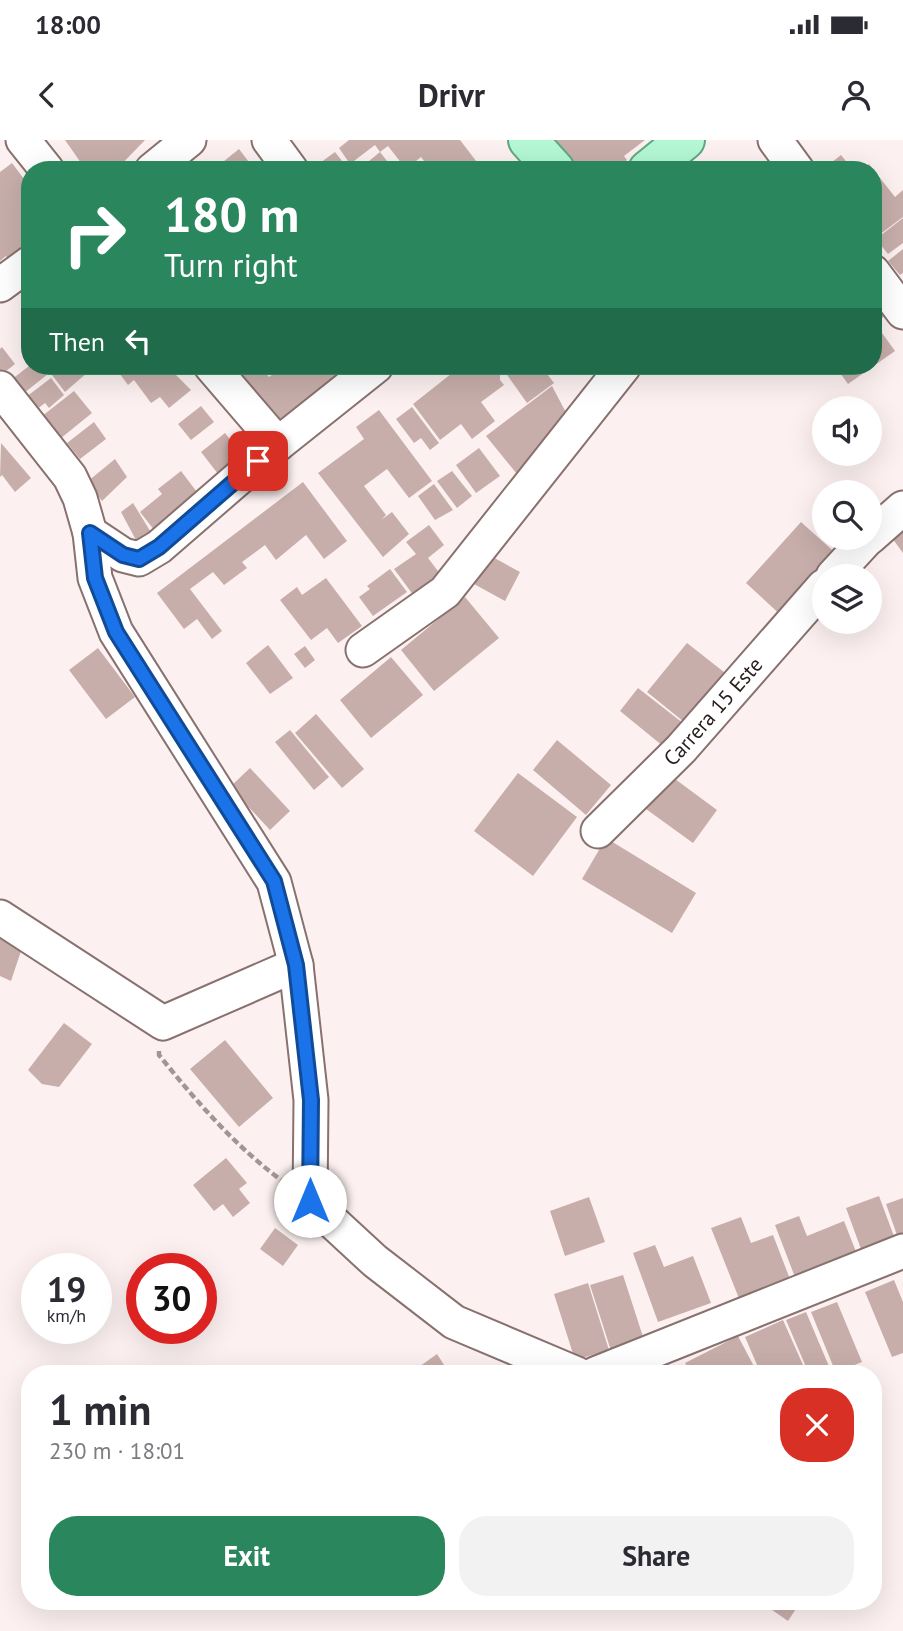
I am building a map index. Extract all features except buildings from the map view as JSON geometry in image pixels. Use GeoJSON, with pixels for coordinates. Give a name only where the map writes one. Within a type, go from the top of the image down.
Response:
{"type":"FeatureCollection","features":[{"type":"Feature","properties":{"kind":"main road"},"geometry":{"type":"LineString","coordinates":[[500,140],[517,161]]}},
{"type":"Feature","properties":{"kind":"main road"},"geometry":{"type":"LineString","coordinates":[[528,140],[547,161]]}},
{"type":"Feature","properties":{"kind":"main road"},"geometry":{"type":"LineString","coordinates":[[659,161],[685,140]]}},
{"type":"Feature","properties":{"kind":"street"},"geometry":{"type":"LineString","coordinates":[[23,140],[40,161]]}},
{"type":"Feature","properties":{"kind":"street"},"geometry":{"type":"LineString","coordinates":[[163,161],[189,140]]}},
{"type":"Feature","properties":{"kind":"street"},"geometry":{"type":"LineString","coordinates":[[269,140],[284,161]]}},
{"type":"Feature","properties":{"kind":"street"},"geometry":{"type":"LineString","coordinates":[[775,140],[790,161]]}},
{"type":"Feature","properties":{"kind":"street"},"geometry":{"type":"LineString","coordinates":[[0,285],[21,270]]}},
{"type":"Feature","properties":{"kind":"street"},"geometry":{"type":"LineString","coordinates":[[882,284],[903,312]]}},
{"type":"Feature","properties":{"kind":"street"},"geometry":{"type":"LineString","coordinates":[[219,375],[278,444]]}},
{"type":"Feature","properties":{"kind":"street"},"geometry":{"type":"LineString","coordinates":[[90,533],[123,555],[139,559],[159,547],[278,444],[365,375]]}},
{"type":"Feature","properties":{"kind":"street"},"geometry":{"type":"LineString","coordinates":[[363,650],[445,592],[617,375]]}},
{"type":"Feature","properties":{"kind":"street"},"geometry":{"type":"LineString","coordinates":[[0,388],[70,477],[80,498],[90,533],[95,578],[116,632],[274,881],[296,965],[311,1100],[310,1201],[375,1261],[454,1322],[556,1365]]}},
{"type":"Feature","properties":{"kind":"street"},"geometry":{"type":"LineString","coordinates":[[882,526],[903,508]]}},
{"type":"Feature","properties":{"kind":"street"},"geometry":{"type":"LineString","coordinates":[[844,564],[858,550]]}},
{"type":"Feature","properties":{"kind":"street","name":"Carrera 15 Este"},"geometry":{"type":"LineString","coordinates":[[598,831],[681,749],[812,600]]}},
{"type":"Feature","properties":{"kind":"street"},"geometry":{"type":"LineString","coordinates":[[0,917],[163,1023],[296,965]]}},
{"type":"Feature","properties":{"kind":"street"},"geometry":{"type":"LineString","coordinates":[[618,1365],[903,1251]]}},
{"type":"Feature","properties":{"kind":"path"},"geometry":{"type":"LineString","coordinates":[[163,1023],[159,1055],[187,1090],[246,1153],[310,1201]]}},
{"type":"Feature","properties":{"kind":"route"},"geometry":{"type":"LineString","coordinates":[[258,461],[159,547],[139,559],[123,555],[90,533],[95,578],[116,632],[219,799],[274,881],[296,965],[311,1100],[310,1201]]}}]}
